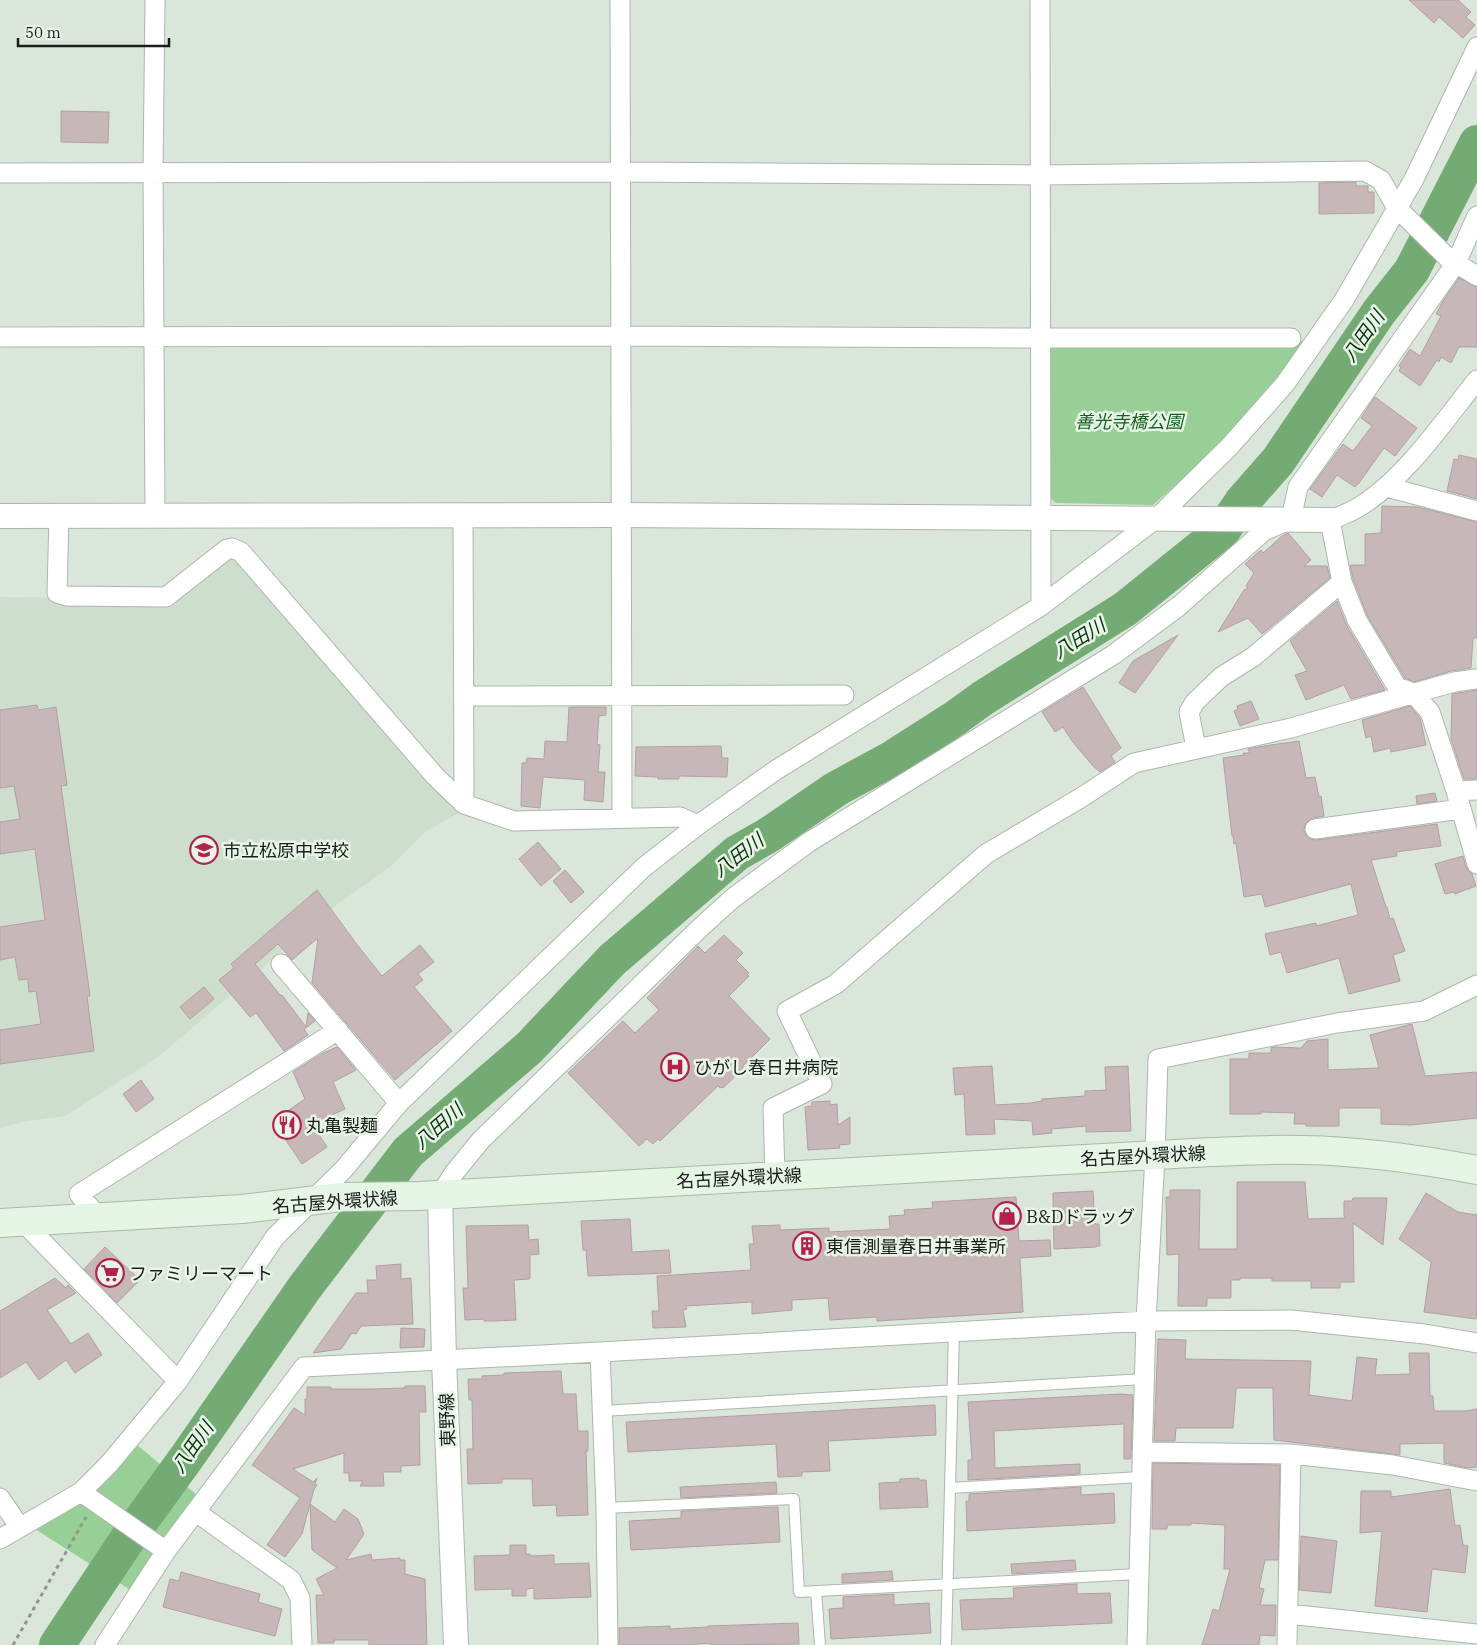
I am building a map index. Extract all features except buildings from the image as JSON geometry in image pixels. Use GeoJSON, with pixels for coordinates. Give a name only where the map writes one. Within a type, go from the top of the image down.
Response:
{"type":"FeatureCollection","features":[{"type":"Feature","properties":{"kind":"main road","name":"名古屋外環状線"},"geometry":{"type":"LineString","coordinates":[[11,1223],[242,1209],[341,1197],[430,1195],[1211,1152],[1292,1150],[1354,1152],[1430,1161],[1477,1170]]}},
{"type":"Feature","properties":{"kind":"street"},"geometry":{"type":"LineString","coordinates":[[154,0],[154,515]]}},
{"type":"Feature","properties":{"kind":"street"},"geometry":{"type":"LineString","coordinates":[[620,0],[622,818]]}},
{"type":"Feature","properties":{"kind":"street"},"geometry":{"type":"LineString","coordinates":[[1040,0],[1041,606]]}},
{"type":"Feature","properties":{"kind":"street"},"geometry":{"type":"LineString","coordinates":[[0,1539],[19,1526],[81,1492],[109,1464],[178,1381],[275,1237],[344,1169],[400,1103],[644,867],[698,825],[776,770],[1041,606],[1157,518],[1230,446],[1285,384],[1344,300],[1398,210],[1477,47]]}},
{"type":"Feature","properties":{"kind":"street"},"geometry":{"type":"LineString","coordinates":[[0,173],[620,172],[1040,174],[1365,172],[1381,180],[1398,210],[1452,261],[1477,276]]}},
{"type":"Feature","properties":{"kind":"street"},"geometry":{"type":"LineString","coordinates":[[1291,519],[1298,487],[1452,261],[1477,216]]}},
{"type":"Feature","properties":{"kind":"street"},"geometry":{"type":"LineString","coordinates":[[0,337],[1291,338]]}},
{"type":"Feature","properties":{"kind":"street"},"geometry":{"type":"LineString","coordinates":[[0,516],[1040,516],[1330,520],[1361,506],[1387,487],[1477,380]]}},
{"type":"Feature","properties":{"kind":"street"},"geometry":{"type":"LineString","coordinates":[[1387,487],[1477,511]]}},
{"type":"Feature","properties":{"kind":"street"},"geometry":{"type":"LineString","coordinates":[[463,515],[464,804]]}},
{"type":"Feature","properties":{"kind":"street"},"geometry":{"type":"LineString","coordinates":[[59,516],[57,593],[67,596],[166,597],[226,550],[232,548],[241,552],[435,776],[464,804],[514,821],[680,816],[698,825]]}},
{"type":"Feature","properties":{"kind":"street"},"geometry":{"type":"LineString","coordinates":[[430,1195],[454,1173],[481,1140],[701,926],[733,898],[809,842],[1113,655],[1180,606],[1264,531],[1291,519]]}},
{"type":"Feature","properties":{"kind":"street"},"geometry":{"type":"LineString","coordinates":[[1330,520],[1342,582],[1356,620],[1396,687],[1413,693],[1430,712],[1456,791],[1477,864]]}},
{"type":"Feature","properties":{"kind":"street"},"geometry":{"type":"LineString","coordinates":[[1196,748],[1189,712],[1196,702],[1221,677],[1253,658],[1342,582]]}},
{"type":"Feature","properties":{"kind":"street"},"geometry":{"type":"LineString","coordinates":[[775,1176],[774,1108],[822,1084],[787,1011],[836,984],[986,854],[1082,797],[1134,763],[1291,728],[1454,682],[1477,679]]}},
{"type":"Feature","properties":{"kind":"street"},"geometry":{"type":"LineString","coordinates":[[464,696],[844,696]]}},
{"type":"Feature","properties":{"kind":"street"},"geometry":{"type":"LineString","coordinates":[[1456,791],[1477,790]]}},
{"type":"Feature","properties":{"kind":"street"},"geometry":{"type":"LineString","coordinates":[[1315,829],[1461,809]]}},
{"type":"Feature","properties":{"kind":"street"},"geometry":{"type":"LineString","coordinates":[[281,964],[400,1103]]}},
{"type":"Feature","properties":{"kind":"street"},"geometry":{"type":"LineString","coordinates":[[1137,1645],[1146,1321],[1156,1156],[1158,1059],[1337,1023],[1424,1011],[1477,984]]}},
{"type":"Feature","properties":{"kind":"street"},"geometry":{"type":"LineString","coordinates":[[98,1217],[79,1194],[338,1030]]}},
{"type":"Feature","properties":{"kind":"street","name":"東野線"},"geometry":{"type":"LineString","coordinates":[[430,1195],[444,1360],[456,1645]]}},
{"type":"Feature","properties":{"kind":"street"},"geometry":{"type":"LineString","coordinates":[[11,1223],[178,1381]]}},
{"type":"Feature","properties":{"kind":"street"},"geometry":{"type":"LineString","coordinates":[[105,1645],[162,1549],[196,1512],[304,1367],[1146,1321],[1291,1320],[1426,1334],[1477,1343]]}},
{"type":"Feature","properties":{"kind":"street"},"geometry":{"type":"LineString","coordinates":[[600,1352],[606,1508],[608,1645]]}},
{"type":"Feature","properties":{"kind":"street"},"geometry":{"type":"LineString","coordinates":[[1142,1452],[1291,1454],[1393,1465],[1477,1481]]}},
{"type":"Feature","properties":{"kind":"street"},"geometry":{"type":"LineString","coordinates":[[1287,1645],[1291,1454]]}},
{"type":"Feature","properties":{"kind":"street"},"geometry":{"type":"LineString","coordinates":[[81,1492],[162,1549]]}},
{"type":"Feature","properties":{"kind":"street"},"geometry":{"type":"LineString","coordinates":[[0,1498],[19,1526]]}},
{"type":"Feature","properties":{"kind":"street"},"geometry":{"type":"LineString","coordinates":[[196,1512],[291,1580],[300,1598],[302,1645]]}},
{"type":"Feature","properties":{"kind":"street"},"geometry":{"type":"LineString","coordinates":[[1288,1614],[1477,1634]]}},
{"type":"Feature","properties":{"kind":"lane"},"geometry":{"type":"LineString","coordinates":[[946,1645],[954,1332]]}},
{"type":"Feature","properties":{"kind":"lane"},"geometry":{"type":"LineString","coordinates":[[602,1411],[1144,1379]]}},
{"type":"Feature","properties":{"kind":"lane"},"geometry":{"type":"LineString","coordinates":[[950,1488],[1141,1477]]}},
{"type":"Feature","properties":{"kind":"lane"},"geometry":{"type":"LineString","coordinates":[[606,1508],[794,1499],[799,1592],[1139,1574]]}},
{"type":"Feature","properties":{"kind":"lane"},"geometry":{"type":"LineString","coordinates":[[816,1591],[820,1645]]}},
{"type":"Feature","properties":{"kind":"path"},"geometry":{"type":"LineString","coordinates":[[13,1645],[86,1516],[81,1492]]}},
{"type":"Feature","properties":{"kind":"shaded area","name":"市立松原中学校"},"geometry":{"type":"Polygon","coordinates":[[[231,551],[462,811],[425,832],[390,867],[335,906],[158,1057],[65,1116],[27,1121],[0,1128],[0,597],[170,599],[231,551]]]}},
{"type":"Feature","properties":{"kind":"green space","name":"善光寺橋公園"},"geometry":{"type":"Polygon","coordinates":[[[1049,341],[1307,341],[1288,371],[1214,451],[1153,505],[1056,503],[1049,497],[1049,341]]]}},
{"type":"Feature","properties":{"kind":"green space"},"geometry":{"type":"Polygon","coordinates":[[[136,1444],[196,1494],[129,1589],[35,1529],[136,1444]]]}},
{"type":"Feature","properties":{"kind":"waterway","name":"八田川"},"geometry":{"type":"LineString","coordinates":[[57,1645],[129,1537],[305,1287],[408,1152],[529,1048],[612,960],[737,853],[767,836],[836,789],[893,758],[983,698],[1125,609],[1223,530],[1242,502],[1278,461],[1379,312],[1412,270],[1477,143]]}},
{"type":"Feature","properties":{"kind":"place","name":"市立松原中学校"},"geometry":{"type":"Point","coordinates":[204,850]}},
{"type":"Feature","properties":{"kind":"place","name":"ひがし春日井病院"},"geometry":{"type":"Point","coordinates":[675,1067]}},
{"type":"Feature","properties":{"kind":"place","name":"丸亀製麺"},"geometry":{"type":"Point","coordinates":[287,1125]}},
{"type":"Feature","properties":{"kind":"place","name":"B&Dドラッグ"},"geometry":{"type":"Point","coordinates":[1007,1216]}},
{"type":"Feature","properties":{"kind":"place","name":"東信測量春日井事業所"},"geometry":{"type":"Point","coordinates":[807,1246]}},
{"type":"Feature","properties":{"kind":"place","name":"ファミリーマート"},"geometry":{"type":"Point","coordinates":[110,1273]}}]}
